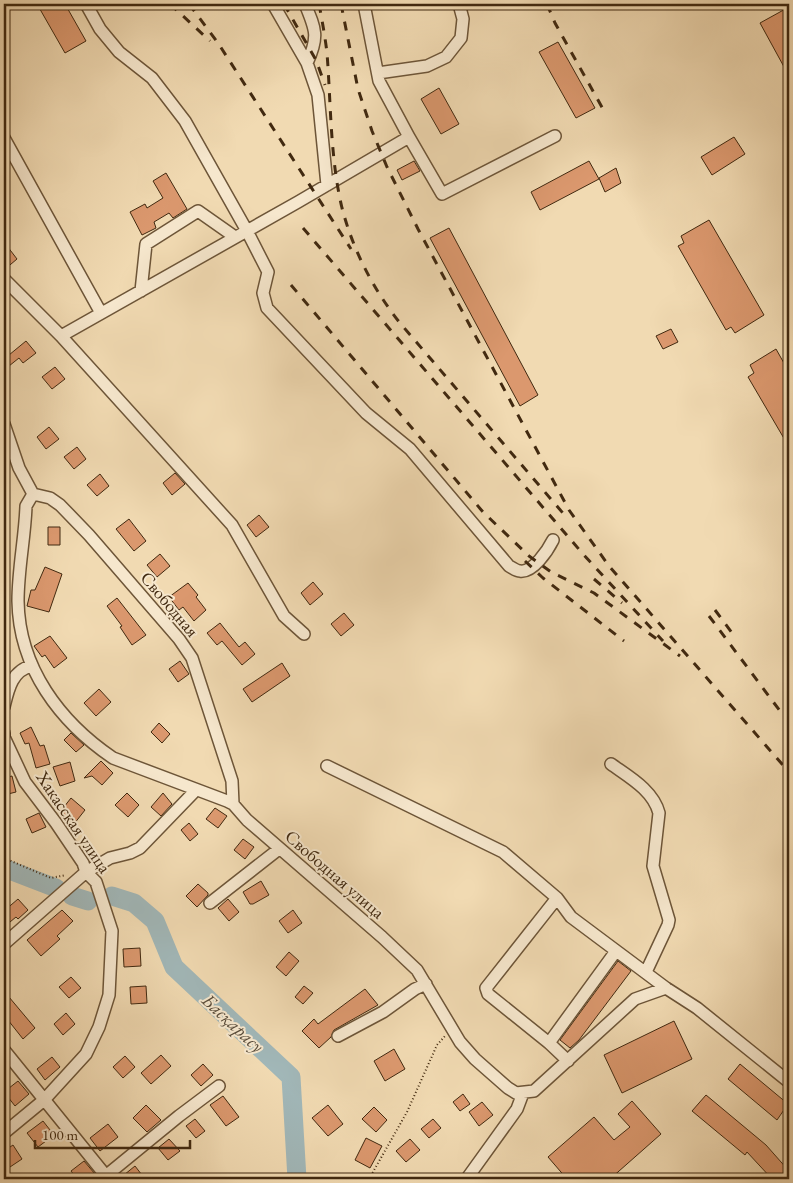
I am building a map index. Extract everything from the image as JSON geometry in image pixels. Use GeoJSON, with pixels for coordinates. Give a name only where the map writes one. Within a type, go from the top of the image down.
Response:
{"type":"FeatureCollection","features":[{"type":"Feature","properties":{"kind":"street"},"geometry":{"type":"LineString","coordinates":[[86,4],[100,29],[119,52],[152,78],[184,120],[268,272],[263,293],[267,308],[366,413],[410,449],[510,566],[518,571],[526,571],[546,554],[553,540]]}},
{"type":"Feature","properties":{"kind":"street"},"geometry":{"type":"LineString","coordinates":[[273,4],[307,63],[318,95],[327,185]]}},
{"type":"Feature","properties":{"kind":"street"},"geometry":{"type":"LineString","coordinates":[[305,4],[314,26],[315,47],[307,63]]}},
{"type":"Feature","properties":{"kind":"street"},"geometry":{"type":"LineString","coordinates":[[364,4],[379,81],[442,194],[555,136]]}},
{"type":"Feature","properties":{"kind":"street"},"geometry":{"type":"LineString","coordinates":[[378,72],[427,66],[446,57],[461,38],[463,19],[458,4]]}},
{"type":"Feature","properties":{"kind":"street"},"geometry":{"type":"LineString","coordinates":[[60,336],[409,137]]}},
{"type":"Feature","properties":{"kind":"street"},"geometry":{"type":"LineString","coordinates":[[4,138],[101,313]]}},
{"type":"Feature","properties":{"kind":"street"},"geometry":{"type":"LineString","coordinates":[[141,291],[146,244],[198,210],[236,237]]}},
{"type":"Feature","properties":{"kind":"street"},"geometry":{"type":"LineString","coordinates":[[4,279],[60,336],[232,525],[284,616],[304,634]]}},
{"type":"Feature","properties":{"kind":"street"},"geometry":{"type":"LineString","coordinates":[[4,424],[20,468],[33,494]]}},
{"type":"Feature","properties":{"kind":"street","name":"Свободная улица"},"geometry":{"type":"LineString","coordinates":[[33,494],[26,506],[18,602],[20,627],[32,666],[45,692],[73,725],[98,748],[113,758],[233,804],[247,820],[279,849],[382,937],[417,970],[460,1042],[508,1088],[516,1093],[523,1093]]}},
{"type":"Feature","properties":{"kind":"street","name":"Свободная"},"geometry":{"type":"LineString","coordinates":[[33,494],[50,498],[60,505],[89,535],[179,639],[192,658],[232,781],[233,804]]}},
{"type":"Feature","properties":{"kind":"street"},"geometry":{"type":"LineString","coordinates":[[4,707],[13,679],[24,667],[32,666]]}},
{"type":"Feature","properties":{"kind":"street","name":"Хакасская улица"},"geometry":{"type":"LineString","coordinates":[[4,733],[4,738],[25,782],[84,863],[86,872],[96,882],[112,931],[109,995],[99,1026],[86,1054],[44,1100],[4,1132]]}},
{"type":"Feature","properties":{"kind":"street"},"geometry":{"type":"LineString","coordinates":[[611,764],[646,790],[657,804],[659,813],[653,866],[669,920],[646,972]]}},
{"type":"Feature","properties":{"kind":"street"},"geometry":{"type":"LineString","coordinates":[[327,766],[503,852],[557,898],[571,917],[666,988],[697,1008],[789,1082]]}},
{"type":"Feature","properties":{"kind":"street"},"geometry":{"type":"LineString","coordinates":[[4,944],[86,872],[110,858],[130,853],[140,848],[196,790]]}},
{"type":"Feature","properties":{"kind":"street"},"geometry":{"type":"LineString","coordinates":[[210,903],[279,849]]}},
{"type":"Feature","properties":{"kind":"street"},"geometry":{"type":"LineString","coordinates":[[557,898],[486,988],[488,994],[549,1043],[568,1061]]}},
{"type":"Feature","properties":{"kind":"street"},"geometry":{"type":"LineString","coordinates":[[549,1043],[616,951]]}},
{"type":"Feature","properties":{"kind":"street"},"geometry":{"type":"LineString","coordinates":[[338,1036],[383,1012],[415,988],[426,984]]}},
{"type":"Feature","properties":{"kind":"street"},"geometry":{"type":"LineString","coordinates":[[468,1179],[468,1176],[517,1109],[523,1093],[534,1091],[635,999],[666,988]]}},
{"type":"Feature","properties":{"kind":"street"},"geometry":{"type":"LineString","coordinates":[[4,1050],[102,1171],[104,1179],[179,1116],[219,1086]]}},
{"type":"Feature","properties":{"kind":"path"},"geometry":{"type":"LineString","coordinates":[[4,858],[51,878],[68,875]]}},
{"type":"Feature","properties":{"kind":"path"},"geometry":{"type":"LineString","coordinates":[[369,1179],[407,1112],[437,1045],[444,1037],[454,1032]]}},
{"type":"Feature","properties":{"kind":"building"},"geometry":{"type":"Polygon","coordinates":[[[37,4],[65,4],[86,41],[65,53],[37,4]]]}},
{"type":"Feature","properties":{"kind":"building"},"geometry":{"type":"Polygon","coordinates":[[[789,7],[789,76],[760,23],[789,7]]]}},
{"type":"Feature","properties":{"kind":"building"},"geometry":{"type":"Polygon","coordinates":[[[558,42],[595,108],[576,118],[539,52],[558,42]]]}},
{"type":"Feature","properties":{"kind":"building"},"geometry":{"type":"Polygon","coordinates":[[[439,88],[459,124],[441,134],[421,99],[439,88]]]}},
{"type":"Feature","properties":{"kind":"building"},"geometry":{"type":"Polygon","coordinates":[[[734,137],[745,154],[712,175],[701,157],[734,137]]]}},
{"type":"Feature","properties":{"kind":"building"},"geometry":{"type":"Polygon","coordinates":[[[414,161],[420,171],[402,180],[397,170],[414,161]]]}},
{"type":"Feature","properties":{"kind":"building"},"geometry":{"type":"Polygon","coordinates":[[[589,161],[599,179],[540,210],[531,192],[589,161]]]}},
{"type":"Feature","properties":{"kind":"building"},"geometry":{"type":"Polygon","coordinates":[[[616,168],[621,183],[605,192],[599,178],[616,168]]]}},
{"type":"Feature","properties":{"kind":"building"},"geometry":{"type":"Polygon","coordinates":[[[166,173],[187,209],[173,218],[169,213],[154,222],[156,228],[142,235],[130,212],[145,204],[147,208],[163,198],[153,181],[166,173]]]}},
{"type":"Feature","properties":{"kind":"building"},"geometry":{"type":"Polygon","coordinates":[[[709,220],[764,315],[735,333],[731,327],[726,330],[678,246],[684,243],[681,236],[709,220]]]}},
{"type":"Feature","properties":{"kind":"building"},"geometry":{"type":"Polygon","coordinates":[[[449,228],[538,395],[520,406],[430,238],[449,228]]]}},
{"type":"Feature","properties":{"kind":"building"},"geometry":{"type":"Polygon","coordinates":[[[4,242],[17,259],[4,270],[4,242]]]}},
{"type":"Feature","properties":{"kind":"building"},"geometry":{"type":"Polygon","coordinates":[[[671,329],[678,342],[663,349],[656,336],[671,329]]]}},
{"type":"Feature","properties":{"kind":"building"},"geometry":{"type":"Polygon","coordinates":[[[26,341],[36,353],[23,363],[19,358],[4,370],[4,348],[9,355],[26,341]]]}},
{"type":"Feature","properties":{"kind":"building"},"geometry":{"type":"Polygon","coordinates":[[[776,349],[789,372],[789,447],[748,377],[754,373],[750,365],[776,349]]]}},
{"type":"Feature","properties":{"kind":"building"},"geometry":{"type":"Polygon","coordinates":[[[55,367],[65,379],[52,389],[42,377],[55,367]]]}},
{"type":"Feature","properties":{"kind":"building"},"geometry":{"type":"Polygon","coordinates":[[[49,427],[59,439],[46,449],[37,437],[49,427]]]}},
{"type":"Feature","properties":{"kind":"building"},"geometry":{"type":"Polygon","coordinates":[[[77,447],[86,459],[74,469],[64,457],[77,447]]]}},
{"type":"Feature","properties":{"kind":"building"},"geometry":{"type":"Polygon","coordinates":[[[175,473],[185,484],[172,495],[163,483],[175,473]]]}},
{"type":"Feature","properties":{"kind":"building"},"geometry":{"type":"Polygon","coordinates":[[[100,474],[109,486],[97,496],[87,485],[100,474]]]}},
{"type":"Feature","properties":{"kind":"building"},"geometry":{"type":"Polygon","coordinates":[[[259,515],[269,527],[256,537],[247,525],[259,515]]]}},
{"type":"Feature","properties":{"kind":"building"},"geometry":{"type":"Polygon","coordinates":[[[129,519],[146,541],[134,551],[116,529],[129,519]]]}},
{"type":"Feature","properties":{"kind":"building"},"geometry":{"type":"Polygon","coordinates":[[[48,527],[60,527],[60,545],[48,545],[48,527]]]}},
{"type":"Feature","properties":{"kind":"building"},"geometry":{"type":"Polygon","coordinates":[[[160,554],[170,566],[157,577],[147,565],[160,554]]]}},
{"type":"Feature","properties":{"kind":"building"},"geometry":{"type":"Polygon","coordinates":[[[45,567],[62,574],[49,612],[27,606],[31,590],[35,590],[45,567]]]}},
{"type":"Feature","properties":{"kind":"building"},"geometry":{"type":"Polygon","coordinates":[[[313,582],[323,594],[310,605],[301,593],[313,582]]]}},
{"type":"Feature","properties":{"kind":"building"},"geometry":{"type":"Polygon","coordinates":[[[188,583],[198,595],[196,597],[206,610],[194,621],[183,607],[179,610],[169,597],[188,583]]]}},
{"type":"Feature","properties":{"kind":"building"},"geometry":{"type":"Polygon","coordinates":[[[117,598],[146,635],[132,645],[120,627],[122,626],[107,606],[117,598]]]}},
{"type":"Feature","properties":{"kind":"building"},"geometry":{"type":"Polygon","coordinates":[[[344,613],[354,625],[341,636],[331,624],[344,613]]]}},
{"type":"Feature","properties":{"kind":"building"},"geometry":{"type":"Polygon","coordinates":[[[220,623],[239,647],[245,642],[255,654],[242,665],[222,641],[217,645],[207,633],[220,623]]]}},
{"type":"Feature","properties":{"kind":"building"},"geometry":{"type":"Polygon","coordinates":[[[50,636],[67,658],[54,668],[45,655],[42,657],[34,646],[50,636]]]}},
{"type":"Feature","properties":{"kind":"building"},"geometry":{"type":"Polygon","coordinates":[[[180,661],[189,674],[178,682],[169,669],[180,661]]]}},
{"type":"Feature","properties":{"kind":"building"},"geometry":{"type":"Polygon","coordinates":[[[282,663],[290,676],[252,702],[243,689],[282,663]]]}},
{"type":"Feature","properties":{"kind":"building"},"geometry":{"type":"Polygon","coordinates":[[[99,689],[111,702],[96,716],[84,703],[99,689]]]}},
{"type":"Feature","properties":{"kind":"building"},"geometry":{"type":"Polygon","coordinates":[[[159,723],[170,734],[162,743],[151,732],[159,723]]]}},
{"type":"Feature","properties":{"kind":"building"},"geometry":{"type":"Polygon","coordinates":[[[31,727],[40,746],[44,745],[50,764],[36,768],[29,743],[25,744],[20,733],[31,727]]]}},
{"type":"Feature","properties":{"kind":"building"},"geometry":{"type":"Polygon","coordinates":[[[71,733],[84,745],[76,752],[64,740],[71,733]]]}},
{"type":"Feature","properties":{"kind":"building"},"geometry":{"type":"Polygon","coordinates":[[[101,761],[113,773],[102,785],[92,776],[84,778],[101,761]]]}},
{"type":"Feature","properties":{"kind":"building"},"geometry":{"type":"Polygon","coordinates":[[[70,762],[75,781],[60,786],[53,767],[70,762]]]}},
{"type":"Feature","properties":{"kind":"building"},"geometry":{"type":"Polygon","coordinates":[[[12,776],[16,792],[4,795],[4,778],[12,776]]]}},
{"type":"Feature","properties":{"kind":"building"},"geometry":{"type":"Polygon","coordinates":[[[127,793],[139,805],[128,817],[115,805],[127,793]]]}},
{"type":"Feature","properties":{"kind":"building"},"geometry":{"type":"Polygon","coordinates":[[[163,793],[172,804],[161,816],[151,807],[163,793]]]}},
{"type":"Feature","properties":{"kind":"building"},"geometry":{"type":"Polygon","coordinates":[[[71,798],[85,810],[74,824],[60,812],[71,798]]]}},
{"type":"Feature","properties":{"kind":"building"},"geometry":{"type":"Polygon","coordinates":[[[215,808],[227,816],[218,828],[206,819],[215,808]]]}},
{"type":"Feature","properties":{"kind":"building"},"geometry":{"type":"Polygon","coordinates":[[[39,813],[46,827],[32,833],[26,819],[39,813]]]}},
{"type":"Feature","properties":{"kind":"building"},"geometry":{"type":"Polygon","coordinates":[[[189,823],[198,834],[190,841],[181,830],[189,823]]]}},
{"type":"Feature","properties":{"kind":"building"},"geometry":{"type":"Polygon","coordinates":[[[243,839],[254,847],[245,859],[234,850],[243,839]]]}},
{"type":"Feature","properties":{"kind":"building"},"geometry":{"type":"Polygon","coordinates":[[[261,881],[269,895],[250,904],[243,892],[261,881]]]}},
{"type":"Feature","properties":{"kind":"building"},"geometry":{"type":"Polygon","coordinates":[[[198,884],[208,895],[197,907],[186,896],[198,884]]]}},
{"type":"Feature","properties":{"kind":"building"},"geometry":{"type":"Polygon","coordinates":[[[18,899],[28,910],[18,919],[16,917],[4,927],[4,911],[18,899]]]}},
{"type":"Feature","properties":{"kind":"building"},"geometry":{"type":"Polygon","coordinates":[[[228,899],[239,912],[229,921],[218,908],[228,899]]]}},
{"type":"Feature","properties":{"kind":"building"},"geometry":{"type":"Polygon","coordinates":[[[62,910],[73,921],[57,936],[60,939],[41,956],[27,940],[62,910]]]}},
{"type":"Feature","properties":{"kind":"building"},"geometry":{"type":"Polygon","coordinates":[[[293,910],[302,923],[288,933],[279,921],[293,910]]]}},
{"type":"Feature","properties":{"kind":"building"},"geometry":{"type":"Polygon","coordinates":[[[140,948],[141,966],[124,967],[123,949],[140,948]]]}},
{"type":"Feature","properties":{"kind":"building"},"geometry":{"type":"Polygon","coordinates":[[[289,952],[299,961],[286,976],[276,967],[289,952]]]}},
{"type":"Feature","properties":{"kind":"building"},"geometry":{"type":"Polygon","coordinates":[[[618,961],[631,971],[579,1040],[570,1048],[560,1040],[618,961]]]}},
{"type":"Feature","properties":{"kind":"building"},"geometry":{"type":"Polygon","coordinates":[[[71,977],[81,988],[69,998],[59,987],[71,977]]]}},
{"type":"Feature","properties":{"kind":"building"},"geometry":{"type":"Polygon","coordinates":[[[146,986],[147,1003],[131,1004],[130,987],[146,986]]]}},
{"type":"Feature","properties":{"kind":"building"},"geometry":{"type":"Polygon","coordinates":[[[304,986],[313,993],[303,1004],[295,997],[304,986]]]}},
{"type":"Feature","properties":{"kind":"building"},"geometry":{"type":"Polygon","coordinates":[[[365,989],[378,1005],[334,1030],[331,1037],[319,1048],[302,1031],[314,1019],[318,1024],[365,989]]]}},
{"type":"Feature","properties":{"kind":"building"},"geometry":{"type":"Polygon","coordinates":[[[9,997],[35,1028],[23,1039],[4,1015],[4,1002],[9,997]]]}},
{"type":"Feature","properties":{"kind":"building"},"geometry":{"type":"Polygon","coordinates":[[[66,1013],[75,1024],[63,1035],[54,1024],[66,1013]]]}},
{"type":"Feature","properties":{"kind":"building"},"geometry":{"type":"Polygon","coordinates":[[[674,1021],[692,1059],[622,1093],[604,1055],[674,1021]]]}},
{"type":"Feature","properties":{"kind":"building"},"geometry":{"type":"Polygon","coordinates":[[[394,1049],[405,1069],[385,1081],[374,1061],[394,1049]]]}},
{"type":"Feature","properties":{"kind":"building"},"geometry":{"type":"Polygon","coordinates":[[[161,1055],[171,1066],[151,1084],[141,1073],[161,1055]]]}},
{"type":"Feature","properties":{"kind":"building"},"geometry":{"type":"Polygon","coordinates":[[[125,1056],[135,1067],[123,1078],[113,1067],[125,1056]]]}},
{"type":"Feature","properties":{"kind":"building"},"geometry":{"type":"Polygon","coordinates":[[[52,1057],[60,1067],[45,1080],[37,1069],[52,1057]]]}},
{"type":"Feature","properties":{"kind":"building"},"geometry":{"type":"Polygon","coordinates":[[[203,1064],[213,1075],[201,1086],[191,1075],[203,1064]]]}},
{"type":"Feature","properties":{"kind":"building"},"geometry":{"type":"Polygon","coordinates":[[[740,1064],[788,1104],[777,1120],[728,1079],[740,1064]]]}},
{"type":"Feature","properties":{"kind":"building"},"geometry":{"type":"Polygon","coordinates":[[[18,1081],[29,1094],[15,1106],[4,1092],[18,1081]]]}},
{"type":"Feature","properties":{"kind":"building"},"geometry":{"type":"Polygon","coordinates":[[[463,1094],[470,1104],[460,1111],[453,1102],[463,1094]]]}},
{"type":"Feature","properties":{"kind":"building"},"geometry":{"type":"Polygon","coordinates":[[[706,1095],[766,1145],[789,1171],[789,1179],[772,1179],[747,1152],[745,1155],[692,1111],[706,1095]]]}},
{"type":"Feature","properties":{"kind":"building"},"geometry":{"type":"Polygon","coordinates":[[[223,1096],[239,1117],[226,1126],[210,1105],[223,1096]]]}},
{"type":"Feature","properties":{"kind":"building"},"geometry":{"type":"Polygon","coordinates":[[[632,1101],[661,1134],[610,1179],[567,1179],[548,1157],[594,1117],[614,1140],[630,1127],[618,1114],[632,1101]]]}},
{"type":"Feature","properties":{"kind":"building"},"geometry":{"type":"Polygon","coordinates":[[[482,1102],[493,1115],[479,1126],[469,1112],[482,1102]]]}},
{"type":"Feature","properties":{"kind":"building"},"geometry":{"type":"Polygon","coordinates":[[[146,1105],[161,1120],[147,1132],[133,1118],[146,1105]]]}},
{"type":"Feature","properties":{"kind":"building"},"geometry":{"type":"Polygon","coordinates":[[[328,1105],[343,1124],[328,1136],[312,1118],[328,1105]]]}},
{"type":"Feature","properties":{"kind":"building"},"geometry":{"type":"Polygon","coordinates":[[[374,1107],[387,1120],[376,1132],[362,1119],[374,1107]]]}},
{"type":"Feature","properties":{"kind":"building"},"geometry":{"type":"Polygon","coordinates":[[[195,1119],[205,1131],[196,1138],[186,1126],[195,1119]]]}},
{"type":"Feature","properties":{"kind":"building"},"geometry":{"type":"Polygon","coordinates":[[[433,1119],[441,1128],[429,1138],[421,1129],[433,1119]]]}},
{"type":"Feature","properties":{"kind":"building"},"geometry":{"type":"Polygon","coordinates":[[[43,1121],[54,1135],[38,1147],[27,1133],[43,1121]]]}},
{"type":"Feature","properties":{"kind":"building"},"geometry":{"type":"Polygon","coordinates":[[[108,1124],[118,1137],[100,1151],[90,1138],[108,1124]]]}},
{"type":"Feature","properties":{"kind":"building"},"geometry":{"type":"Polygon","coordinates":[[[366,1138],[382,1146],[370,1168],[355,1160],[366,1138]]]}},
{"type":"Feature","properties":{"kind":"building"},"geometry":{"type":"Polygon","coordinates":[[[169,1139],[180,1151],[168,1160],[158,1148],[169,1139]]]}},
{"type":"Feature","properties":{"kind":"building"},"geometry":{"type":"Polygon","coordinates":[[[410,1139],[420,1150],[406,1162],[396,1151],[410,1139]]]}},
{"type":"Feature","properties":{"kind":"building"},"geometry":{"type":"Polygon","coordinates":[[[13,1145],[22,1159],[4,1171],[4,1151],[13,1145]]]}},
{"type":"Feature","properties":{"kind":"building"},"geometry":{"type":"Polygon","coordinates":[[[84,1161],[95,1174],[87,1179],[77,1179],[71,1171],[84,1161]]]}},
{"type":"Feature","properties":{"kind":"building"},"geometry":{"type":"Polygon","coordinates":[[[135,1166],[145,1179],[119,1179],[135,1166]]]}},
{"type":"Feature","properties":{"kind":"waterway","name":"Басқарасу"},"geometry":{"type":"LineString","coordinates":[[4,868],[56,888]]}},
{"type":"Feature","properties":{"kind":"waterway","name":"Басқарасу"},"geometry":{"type":"LineString","coordinates":[[72,896],[88,901]]}},
{"type":"Feature","properties":{"kind":"waterway","name":"Басқарасу"},"geometry":{"type":"LineString","coordinates":[[112,896],[134,903],[155,921],[174,967],[291,1077],[297,1179]]}},
{"type":"Feature","properties":{"kind":"railway"},"geometry":{"type":"LineString","coordinates":[[170,4],[210,41]]}},
{"type":"Feature","properties":{"kind":"railway"},"geometry":{"type":"LineString","coordinates":[[189,4],[218,43],[351,249]]}},
{"type":"Feature","properties":{"kind":"railway"},"geometry":{"type":"LineString","coordinates":[[284,4],[316,60],[325,85]]}},
{"type":"Feature","properties":{"kind":"railway"},"geometry":{"type":"LineString","coordinates":[[319,4],[327,53],[333,150],[338,189],[342,208],[358,254],[381,297],[400,323],[568,519]]}},
{"type":"Feature","properties":{"kind":"railway"},"geometry":{"type":"LineString","coordinates":[[341,4],[358,89],[372,131],[387,167],[418,229],[569,510],[609,566],[789,772]]}},
{"type":"Feature","properties":{"kind":"railway"},"geometry":{"type":"LineString","coordinates":[[547,4],[555,23],[603,109]]}},
{"type":"Feature","properties":{"kind":"railway"},"geometry":{"type":"LineString","coordinates":[[303,228],[583,554],[663,641]]}},
{"type":"Feature","properties":{"kind":"railway"},"geometry":{"type":"LineString","coordinates":[[291,285],[483,512],[529,556],[551,572],[594,593],[680,656]]}},
{"type":"Feature","properties":{"kind":"railway"},"geometry":{"type":"LineString","coordinates":[[525,561],[543,578],[624,641]]}},
{"type":"Feature","properties":{"kind":"railway"},"geometry":{"type":"LineString","coordinates":[[594,579],[622,603]]}},
{"type":"Feature","properties":{"kind":"railway"},"geometry":{"type":"LineString","coordinates":[[715,610],[735,637]]}},
{"type":"Feature","properties":{"kind":"railway"},"geometry":{"type":"LineString","coordinates":[[709,616],[789,723]]}},
{"type":"Feature","properties":{"kind":"railway"},"geometry":{"type":"LineString","coordinates":[[659,1176],[663,1179]]}}]}
